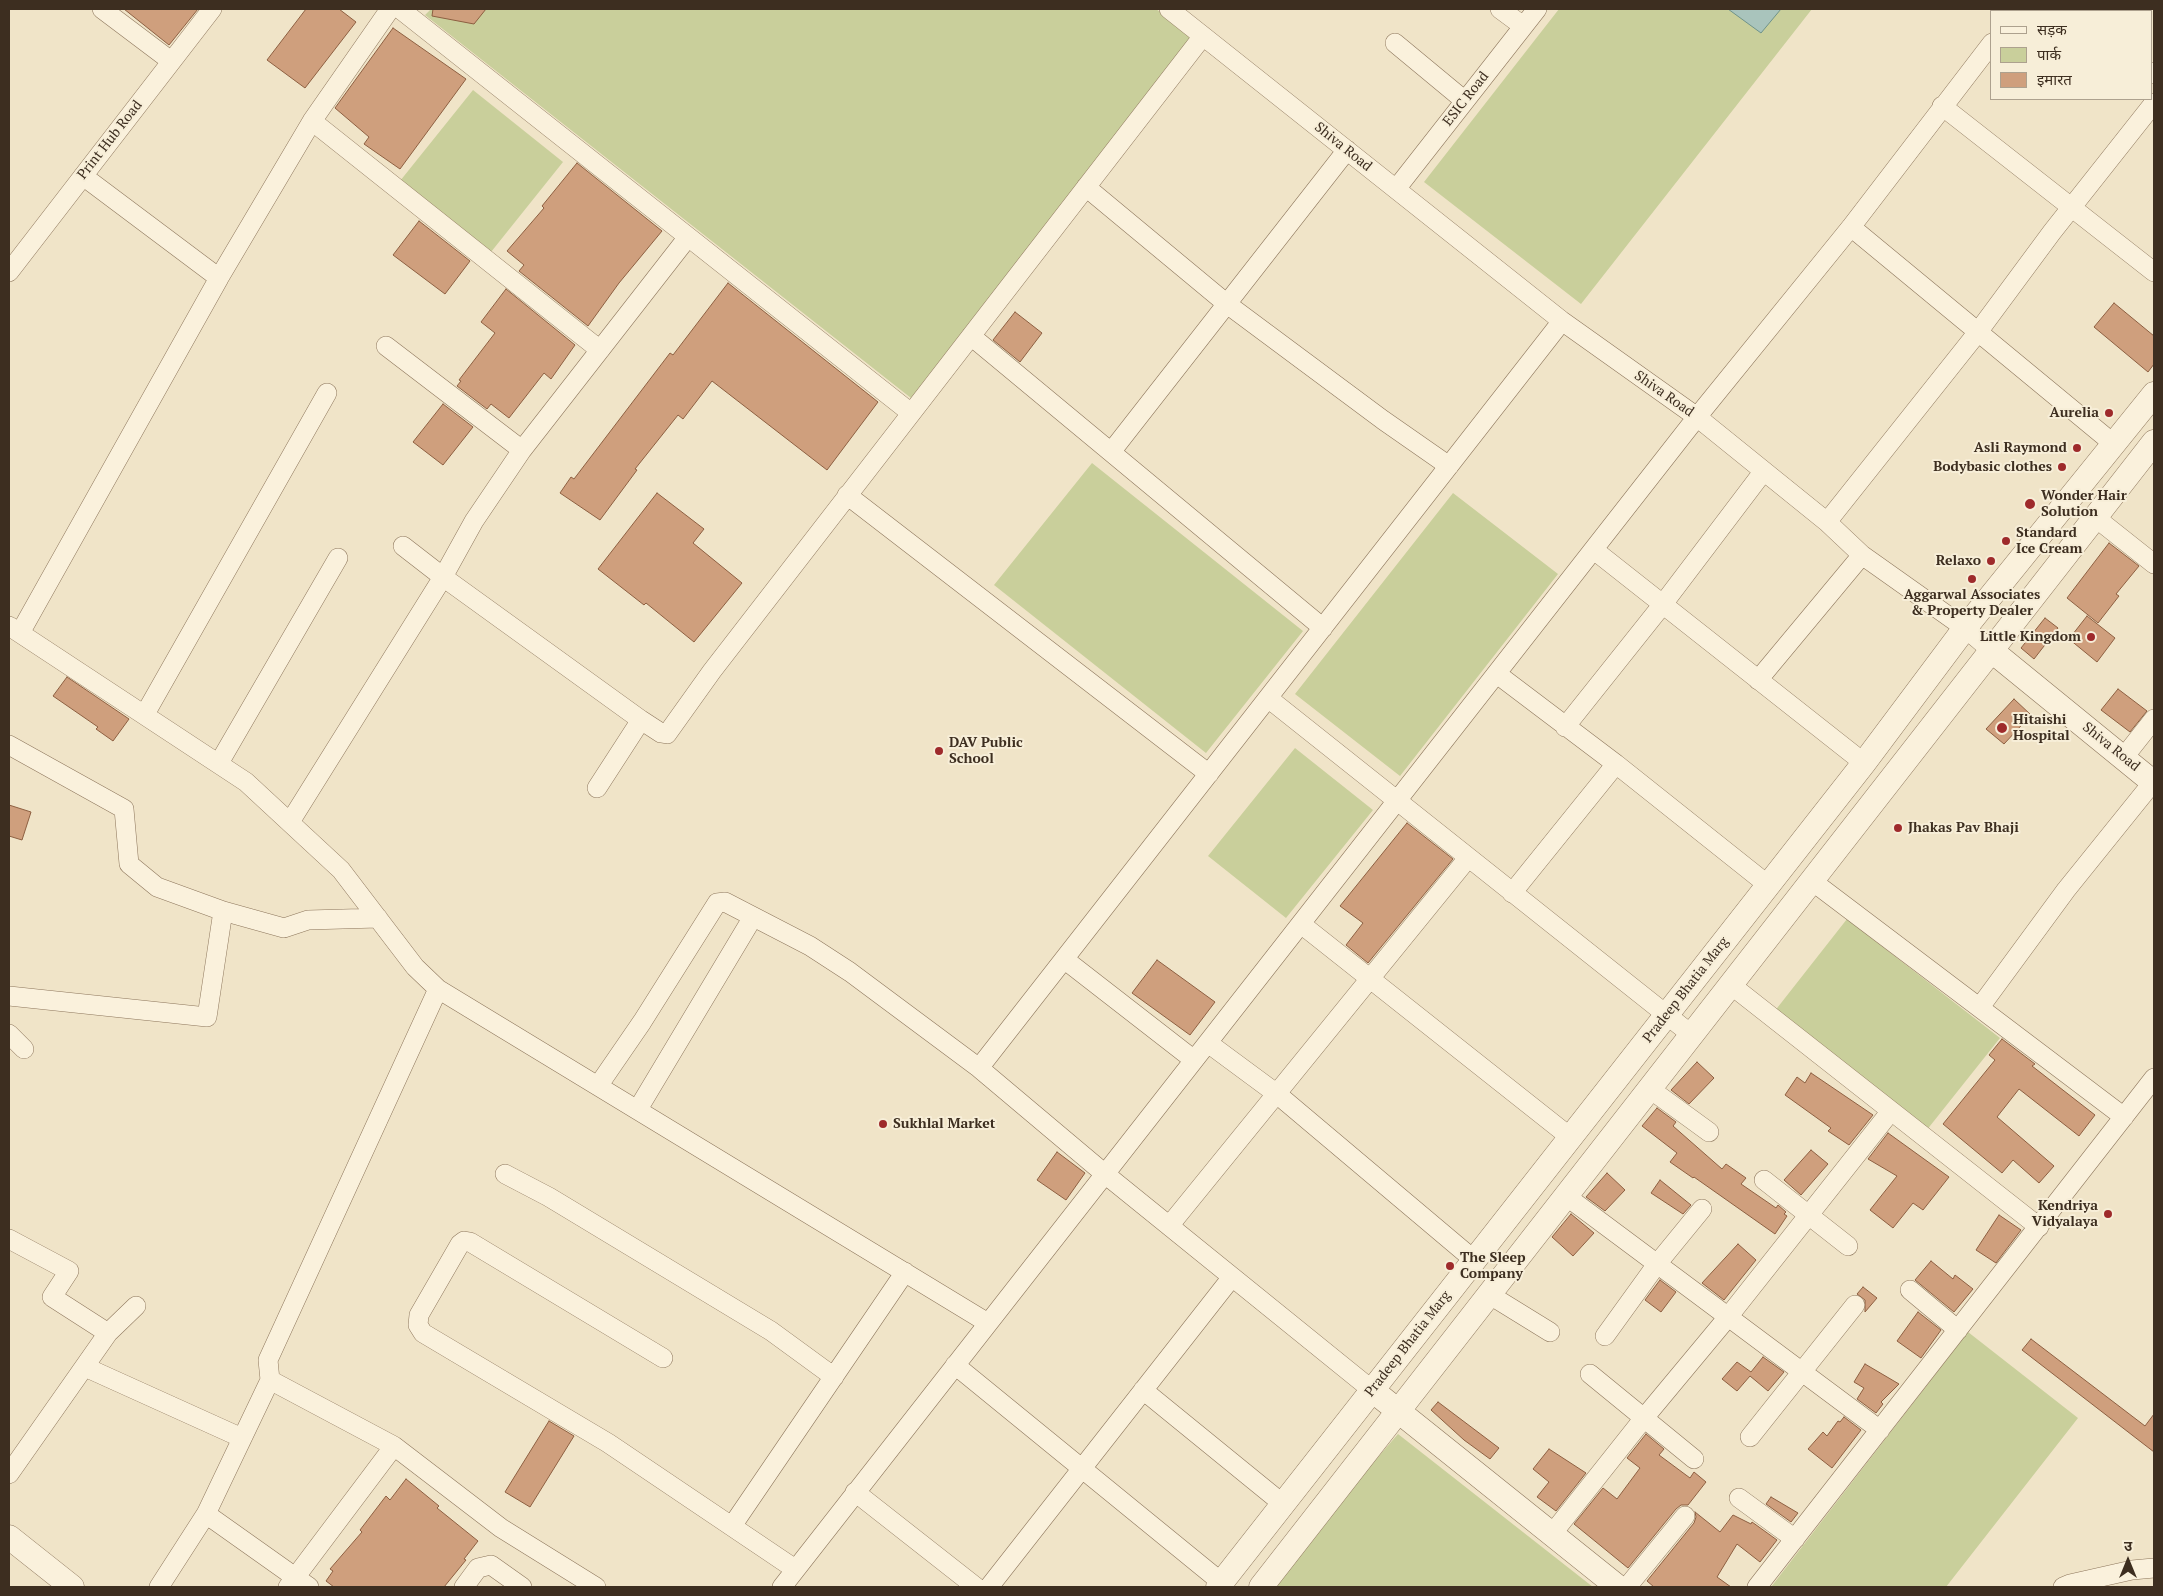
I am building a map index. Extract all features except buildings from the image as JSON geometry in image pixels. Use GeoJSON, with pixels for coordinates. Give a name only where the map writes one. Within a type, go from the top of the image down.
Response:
{"type":"FeatureCollection","features":[{"type":"Feature","properties":{"kind":"street"},"geometry":{"type":"LineString","coordinates":[[102,9],[171,61]]}},
{"type":"Feature","properties":{"kind":"street","name":"Print Hub Road"},"geometry":{"type":"LineString","coordinates":[[9,272],[212,9]]}},
{"type":"Feature","properties":{"kind":"street"},"geometry":{"type":"LineString","coordinates":[[390,9],[312,121],[14,630],[145,714],[246,782],[341,870],[415,967],[438,989],[988,1323]]}},
{"type":"Feature","properties":{"kind":"street"},"geometry":{"type":"LineString","coordinates":[[400,9],[911,413]]}},
{"type":"Feature","properties":{"kind":"street","name":"Shiva Road"},"geometry":{"type":"LineString","coordinates":[[1169,9],[1190,15],[1203,36],[1562,322],[1697,418],[1827,522],[1862,555],[1965,628],[2154,783]]}},
{"type":"Feature","properties":{"kind":"street"},"geometry":{"type":"LineString","coordinates":[[1500,9],[1523,26]]}},
{"type":"Feature","properties":{"kind":"street","name":"ESIC Road"},"geometry":{"type":"LineString","coordinates":[[1396,189],[1537,9]]}},
{"type":"Feature","properties":{"kind":"street"},"geometry":{"type":"LineString","coordinates":[[403,546],[641,720],[661,733],[667,734],[712,671],[1203,36]]}},
{"type":"Feature","properties":{"kind":"street"},"geometry":{"type":"LineString","coordinates":[[1395,43],[1464,101]]}},
{"type":"Feature","properties":{"kind":"street"},"geometry":{"type":"LineString","coordinates":[[782,1587],[1697,418],[1851,227],[1990,46]]}},
{"type":"Feature","properties":{"kind":"street"},"geometry":{"type":"LineString","coordinates":[[1827,522],[1978,332],[2154,103]]}},
{"type":"Feature","properties":{"kind":"street"},"geometry":{"type":"LineString","coordinates":[[1942,106],[2154,272]]}},
{"type":"Feature","properties":{"kind":"street"},"geometry":{"type":"LineString","coordinates":[[312,121],[600,350]]}},
{"type":"Feature","properties":{"kind":"street"},"geometry":{"type":"LineString","coordinates":[[1111,452],[1347,150]]}},
{"type":"Feature","properties":{"kind":"street"},"geometry":{"type":"LineString","coordinates":[[83,176],[219,278]]}},
{"type":"Feature","properties":{"kind":"street"},"geometry":{"type":"LineString","coordinates":[[1086,187],[1227,304],[1383,420],[1449,466]]}},
{"type":"Feature","properties":{"kind":"street"},"geometry":{"type":"LineString","coordinates":[[1851,227],[2115,445]]}},
{"type":"Feature","properties":{"kind":"street"},"geometry":{"type":"LineString","coordinates":[[290,822],[443,577],[474,521],[522,450],[688,237]]}},
{"type":"Feature","properties":{"kind":"street"},"geometry":{"type":"LineString","coordinates":[[980,1068],[1562,322]]}},
{"type":"Feature","properties":{"kind":"street"},"geometry":{"type":"LineString","coordinates":[[971,336],[1322,628]]}},
{"type":"Feature","properties":{"kind":"street"},"geometry":{"type":"LineString","coordinates":[[386,346],[522,450]]}},
{"type":"Feature","properties":{"kind":"street"},"geometry":{"type":"LineString","coordinates":[[145,714],[327,393]]}},
{"type":"Feature","properties":{"kind":"street","name":"Pradeep Bhatia Marg"},"geometry":{"type":"LineString","coordinates":[[1219,1585],[1864,763],[1965,628],[2115,445],[2154,394]]}},
{"type":"Feature","properties":{"kind":"street"},"geometry":{"type":"LineString","coordinates":[[1262,1587],[2154,442]]}},
{"type":"Feature","properties":{"kind":"street"},"geometry":{"type":"LineString","coordinates":[[1565,727],[1663,604],[1763,472]]}},
{"type":"Feature","properties":{"kind":"street"},"geometry":{"type":"LineString","coordinates":[[848,495],[1209,774]]}},
{"type":"Feature","properties":{"kind":"street"},"geometry":{"type":"LineString","coordinates":[[2096,518],[2154,564]]}},
{"type":"Feature","properties":{"kind":"street"},"geometry":{"type":"LineString","coordinates":[[1594,550],[1864,763]]}},
{"type":"Feature","properties":{"kind":"street"},"geometry":{"type":"LineString","coordinates":[[1758,680],[1862,555]]}},
{"type":"Feature","properties":{"kind":"street"},"geometry":{"type":"LineString","coordinates":[[219,763],[338,558]]}},
{"type":"Feature","properties":{"kind":"street"},"geometry":{"type":"LineString","coordinates":[[1497,674],[1616,764],[1768,885]]}},
{"type":"Feature","properties":{"kind":"street"},"geometry":{"type":"LineString","coordinates":[[1268,698],[1692,1035]]}},
{"type":"Feature","properties":{"kind":"street"},"geometry":{"type":"LineString","coordinates":[[2124,757],[2154,719]]}},
{"type":"Feature","properties":{"kind":"street"},"geometry":{"type":"LineString","coordinates":[[597,788],[641,720]]}},
{"type":"Feature","properties":{"kind":"street"},"geometry":{"type":"LineString","coordinates":[[9,745],[124,808],[129,864],[157,887],[224,912],[284,928],[308,920],[378,918]]}},
{"type":"Feature","properties":{"kind":"street"},"geometry":{"type":"LineString","coordinates":[[1512,893],[1616,764]]}},
{"type":"Feature","properties":{"kind":"street"},"geometry":{"type":"LineString","coordinates":[[1980,1007],[2066,890],[2154,783]]}},
{"type":"Feature","properties":{"kind":"street"},"geometry":{"type":"LineString","coordinates":[[1169,1226],[1468,858]]}},
{"type":"Feature","properties":{"kind":"street"},"geometry":{"type":"LineString","coordinates":[[1812,881],[2124,1117]]}},
{"type":"Feature","properties":{"kind":"street"},"geometry":{"type":"LineString","coordinates":[[598,1086],[642,1022],[717,903],[725,902],[810,946],[850,972],[980,1068],[1104,1174],[1618,1587]]}},
{"type":"Feature","properties":{"kind":"street"},"geometry":{"type":"LineString","coordinates":[[9,996],[207,1017],[224,912]]}},
{"type":"Feature","properties":{"kind":"street"},"geometry":{"type":"LineString","coordinates":[[638,1109],[753,916]]}},
{"type":"Feature","properties":{"kind":"street"},"geometry":{"type":"LineString","coordinates":[[1301,924],[1570,1138]]}},
{"type":"Feature","properties":{"kind":"street"},"geometry":{"type":"LineString","coordinates":[[1064,959],[1194,1060]]}},
{"type":"Feature","properties":{"kind":"street"},"geometry":{"type":"LineString","coordinates":[[1731,985],[2039,1227]]}},
{"type":"Feature","properties":{"kind":"street"},"geometry":{"type":"LineString","coordinates":[[159,1587],[206,1514],[270,1380],[268,1360],[438,989]]}},
{"type":"Feature","properties":{"kind":"street"},"geometry":{"type":"LineString","coordinates":[[9,1034],[24,1049]]}},
{"type":"Feature","properties":{"kind":"street"},"geometry":{"type":"LineString","coordinates":[[1208,1043],[1277,1094],[1474,1260]]}},
{"type":"Feature","properties":{"kind":"street"},"geometry":{"type":"LineString","coordinates":[[1757,1587],[2154,1078]]}},
{"type":"Feature","properties":{"kind":"street"},"geometry":{"type":"LineString","coordinates":[[1650,1089],[1708,1132]]}},
{"type":"Feature","properties":{"kind":"street"},"geometry":{"type":"LineString","coordinates":[[1552,1534],[1644,1418],[1728,1317],[1891,1111]]}},
{"type":"Feature","properties":{"kind":"street"},"geometry":{"type":"LineString","coordinates":[[505,1174],[549,1197],[771,1331],[834,1377]]}},
{"type":"Feature","properties":{"kind":"street"},"geometry":{"type":"LineString","coordinates":[[1764,1180],[1848,1246]]}},
{"type":"Feature","properties":{"kind":"street"},"geometry":{"type":"LineString","coordinates":[[1566,1196],[1880,1430]]}},
{"type":"Feature","properties":{"kind":"street"},"geometry":{"type":"LineString","coordinates":[[1605,1336],[1657,1264],[1702,1209]]}},
{"type":"Feature","properties":{"kind":"street"},"geometry":{"type":"LineString","coordinates":[[9,1239],[69,1271],[52,1297],[108,1333]]}},
{"type":"Feature","properties":{"kind":"street"},"geometry":{"type":"LineString","coordinates":[[663,1358],[470,1242],[464,1241],[460,1244],[419,1315],[418,1325],[423,1333],[608,1442],[795,1569]]}},
{"type":"Feature","properties":{"kind":"street"},"geometry":{"type":"LineString","coordinates":[[732,1526],[905,1272]]}},
{"type":"Feature","properties":{"kind":"street"},"geometry":{"type":"LineString","coordinates":[[989,1587],[1232,1277]]}},
{"type":"Feature","properties":{"kind":"street"},"geometry":{"type":"LineString","coordinates":[[1910,1290],[1958,1330]]}},
{"type":"Feature","properties":{"kind":"street"},"geometry":{"type":"LineString","coordinates":[[1490,1295],[1550,1332]]}},
{"type":"Feature","properties":{"kind":"street"},"geometry":{"type":"LineString","coordinates":[[1750,1437],[1855,1305]]}},
{"type":"Feature","properties":{"kind":"street"},"geometry":{"type":"LineString","coordinates":[[9,1474],[108,1333],[136,1306]]}},
{"type":"Feature","properties":{"kind":"street"},"geometry":{"type":"LineString","coordinates":[[955,1365],[1219,1585]]}},
{"type":"Feature","properties":{"kind":"street"},"geometry":{"type":"LineString","coordinates":[[85,1367],[242,1438]]}},
{"type":"Feature","properties":{"kind":"street"},"geometry":{"type":"LineString","coordinates":[[1590,1374],[1694,1460]]}},
{"type":"Feature","properties":{"kind":"street"},"geometry":{"type":"LineString","coordinates":[[270,1380],[394,1446],[501,1528],[596,1587]]}},
{"type":"Feature","properties":{"kind":"street"},"geometry":{"type":"LineString","coordinates":[[1143,1390],[1283,1504]]}},
{"type":"Feature","properties":{"kind":"street"},"geometry":{"type":"LineString","coordinates":[[206,1514],[298,1584],[394,1446]]}},
{"type":"Feature","properties":{"kind":"street"},"geometry":{"type":"LineString","coordinates":[[855,1492],[976,1587]]}},
{"type":"Feature","properties":{"kind":"street"},"geometry":{"type":"LineString","coordinates":[[1739,1498],[1795,1539]]}},
{"type":"Feature","properties":{"kind":"street"},"geometry":{"type":"LineString","coordinates":[[1627,1587],[1685,1516]]}},
{"type":"Feature","properties":{"kind":"street"},"geometry":{"type":"LineString","coordinates":[[9,1537],[72,1587]]}},
{"type":"Feature","properties":{"kind":"street"},"geometry":{"type":"LineString","coordinates":[[464,1587],[478,1568],[491,1565],[522,1587]]}},
{"type":"Feature","properties":{"kind":"street"},"geometry":{"type":"LineString","coordinates":[[2063,1587],[2124,1572],[2154,1568]]}},
{"type":"Feature","properties":{"kind":"green space"},"geometry":{"type":"Polygon","coordinates":[[[431,9],[1156,9],[1192,36],[911,398],[425,15],[431,9]]]}},
{"type":"Feature","properties":{"kind":"green space"},"geometry":{"type":"Polygon","coordinates":[[[1559,9],[1812,9],[1581,304],[1424,182],[1559,9]]]}},
{"type":"Feature","properties":{"kind":"green space"},"geometry":{"type":"Polygon","coordinates":[[[473,90],[563,162],[491,252],[400,181],[473,90]]]}},
{"type":"Feature","properties":{"kind":"green space"},"geometry":{"type":"Polygon","coordinates":[[[1092,463],[1303,631],[1206,753],[994,585],[1092,463]]]}},
{"type":"Feature","properties":{"kind":"green space"},"geometry":{"type":"Polygon","coordinates":[[[1453,493],[1558,574],[1400,776],[1295,694],[1453,493]]]}},
{"type":"Feature","properties":{"kind":"green space"},"geometry":{"type":"Polygon","coordinates":[[[1295,748],[1373,810],[1286,918],[1208,856],[1295,748]]]}},
{"type":"Feature","properties":{"kind":"green space"},"geometry":{"type":"Polygon","coordinates":[[[1847,919],[2000,1038],[1926,1131],[1774,1012],[1847,919]]]}},
{"type":"Feature","properties":{"kind":"green space"},"geometry":{"type":"Polygon","coordinates":[[[1968,1332],[2078,1418],[1946,1587],[1771,1587],[1968,1332]]]}},
{"type":"Feature","properties":{"kind":"green space"},"geometry":{"type":"Polygon","coordinates":[[[1398,1434],[1593,1587],[1265,1587],[1398,1434]]]}},
{"type":"Feature","properties":{"kind":"water"},"geometry":{"type":"Polygon","coordinates":[[[1728,9],[1781,9],[1761,33],[1728,9]]]}},
{"type":"Feature","properties":{"kind":"place","name":"Aurelia"},"geometry":{"type":"Point","coordinates":[2109,413]}},
{"type":"Feature","properties":{"kind":"place","name":"Asli Raymond"},"geometry":{"type":"Point","coordinates":[2077,448]}},
{"type":"Feature","properties":{"kind":"place","name":"Bodybasic clothes"},"geometry":{"type":"Point","coordinates":[2062,467]}},
{"type":"Feature","properties":{"kind":"place","name":"Wonder Hair Solution"},"geometry":{"type":"Point","coordinates":[2030,504]}},
{"type":"Feature","properties":{"kind":"place","name":"Standard Ice Cream"},"geometry":{"type":"Point","coordinates":[2006,541]}},
{"type":"Feature","properties":{"kind":"place","name":"Relaxo"},"geometry":{"type":"Point","coordinates":[1991,561]}},
{"type":"Feature","properties":{"kind":"place","name":"Aggarwal Associates & Property Dealer"},"geometry":{"type":"Point","coordinates":[1972,579]}},
{"type":"Feature","properties":{"kind":"place","name":"Little Kingdom"},"geometry":{"type":"Point","coordinates":[2091,637]}},
{"type":"Feature","properties":{"kind":"place","name":"Hitaishi Hospital"},"geometry":{"type":"Point","coordinates":[2002,728]}},
{"type":"Feature","properties":{"kind":"place","name":"DAV Public School"},"geometry":{"type":"Point","coordinates":[939,751]}},
{"type":"Feature","properties":{"kind":"place","name":"Jhakas Pav Bhaji"},"geometry":{"type":"Point","coordinates":[1898,828]}},
{"type":"Feature","properties":{"kind":"place","name":"Sukhlal Market"},"geometry":{"type":"Point","coordinates":[883,1124]}},
{"type":"Feature","properties":{"kind":"place","name":"Kendriya Vidyalaya"},"geometry":{"type":"Point","coordinates":[2108,1214]}},
{"type":"Feature","properties":{"kind":"place","name":"The Sleep Company"},"geometry":{"type":"Point","coordinates":[1450,1266]}}]}
